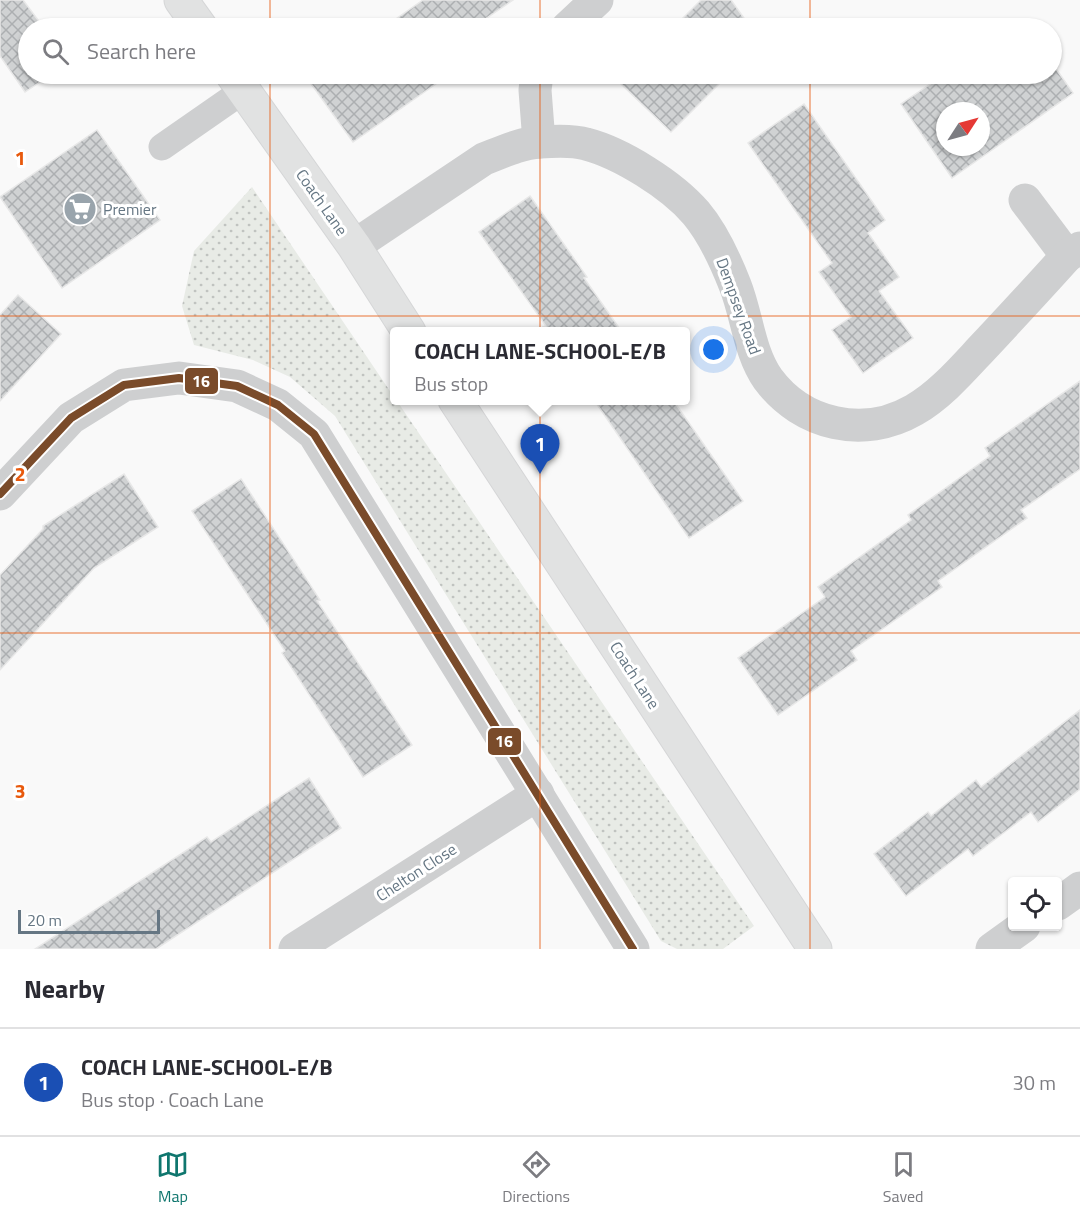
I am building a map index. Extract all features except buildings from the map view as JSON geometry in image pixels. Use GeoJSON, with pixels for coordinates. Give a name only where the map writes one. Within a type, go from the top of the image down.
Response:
{"type":"FeatureCollection","features":[{"type":"Feature","properties":{"kind":"street"},"geometry":{"type":"LineString","coordinates":[[181,0],[194,18]]}},
{"type":"Feature","properties":{"kind":"street"},"geometry":{"type":"LineString","coordinates":[[578,18],[597,0]]}},
{"type":"Feature","properties":{"kind":"street","name":"Coach Lane"},"geometry":{"type":"LineString","coordinates":[[239,84],[354,246],[407,327]]}},
{"type":"Feature","properties":{"kind":"street"},"geometry":{"type":"LineString","coordinates":[[536,84],[539,142]]}},
{"type":"Feature","properties":{"kind":"street","name":"Dempsey Road"},"geometry":{"type":"LineString","coordinates":[[354,246],[484,159],[508,149],[539,142],[584,143],[628,160],[663,184],[696,213],[719,250],[735,286],[754,351],[767,377],[786,400],[810,415],[839,424],[863,425],[890,422],[915,409],[954,378],[1074,252],[1025,200]]}},
{"type":"Feature","properties":{"kind":"street"},"geometry":{"type":"LineString","coordinates":[[0,494],[71,418],[124,385],[179,378],[237,386],[278,405],[314,434],[633,949]]}},
{"type":"Feature","properties":{"kind":"street","name":"Coach Lane"},"geometry":{"type":"LineString","coordinates":[[458,405],[806,946]]}},
{"type":"Feature","properties":{"kind":"street","name":"Chelton Close"},"geometry":{"type":"LineString","coordinates":[[295,949],[538,794]]}},
{"type":"Feature","properties":{"kind":"street"},"geometry":{"type":"LineString","coordinates":[[1062,901],[1080,888]]}},
{"type":"Feature","properties":{"kind":"street"},"geometry":{"type":"LineString","coordinates":[[992,949],[1018,931]]}},
{"type":"Feature","properties":{"kind":"lane"},"geometry":{"type":"LineString","coordinates":[[162,147],[236,84]]}},
{"type":"Feature","properties":{"kind":"shaded area"},"geometry":{"type":"Polygon","coordinates":[[[252,187],[390,391],[390,405],[400,405],[754,926],[723,949],[677,949],[661,941],[335,416],[290,377],[253,360],[194,345],[182,306],[194,251],[252,187]]]}},
{"type":"Feature","properties":{"kind":"transit line","name":"16"},"geometry":{"type":"LineString","coordinates":[[0,494],[71,418],[124,385],[179,378],[237,386],[278,405],[314,434],[633,949]]}},
{"type":"Feature","properties":{"kind":"place","name":"Premier"},"geometry":{"type":"Point","coordinates":[80,209]}},
{"type":"Feature","properties":{"kind":"place","name":"COACH LANE-SCHOOL-E/B"},"geometry":{"type":"Point","coordinates":[540,474]}}]}
